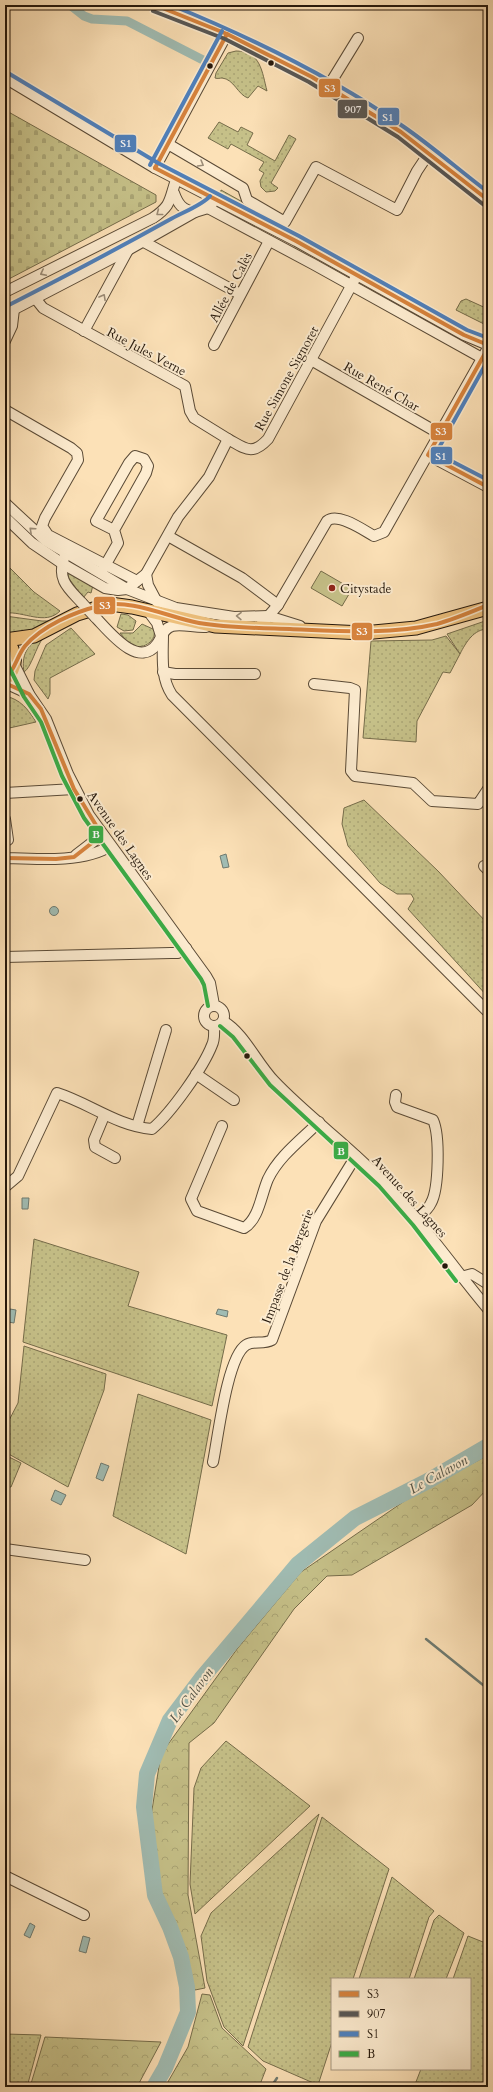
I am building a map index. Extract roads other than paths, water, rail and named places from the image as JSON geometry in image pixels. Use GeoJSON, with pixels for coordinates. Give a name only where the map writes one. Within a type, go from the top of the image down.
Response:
{"type":"FeatureCollection","features":[{"type":"Feature","properties":{"kind":"main road"},"geometry":{"type":"LineString","coordinates":[[155,5],[227,34],[287,64],[328,87],[401,132],[488,200]]}},
{"type":"Feature","properties":{"kind":"main road"},"geometry":{"type":"LineString","coordinates":[[15,663],[13,651],[5,640],[34,636],[77,614],[100,606],[120,605],[215,626],[363,632],[391,631],[437,623],[488,608]]}},
{"type":"Feature","properties":{"kind":"main road"},"geometry":{"type":"LineString","coordinates":[[458,618],[488,605]]}},
{"type":"Feature","properties":{"kind":"main road"},"geometry":{"type":"LineString","coordinates":[[5,679],[11,673],[25,646],[34,636]]}},
{"type":"Feature","properties":{"kind":"street"},"geometry":{"type":"LineString","coordinates":[[155,168],[227,34]]}},
{"type":"Feature","properties":{"kind":"street"},"geometry":{"type":"LineString","coordinates":[[328,87],[358,38]]}},
{"type":"Feature","properties":{"kind":"street"},"geometry":{"type":"LineString","coordinates":[[5,78],[176,180],[272,228],[464,335],[488,345]]}},
{"type":"Feature","properties":{"kind":"street"},"geometry":{"type":"LineString","coordinates":[[168,144],[243,188],[247,200],[286,222],[316,167],[396,210],[417,171],[429,153]]}},
{"type":"Feature","properties":{"kind":"street"},"geometry":{"type":"LineString","coordinates":[[5,292],[153,218],[163,211],[174,193],[176,180]]}},
{"type":"Feature","properties":{"kind":"street"},"geometry":{"type":"LineString","coordinates":[[174,193],[177,203],[183,209],[195,212]]}},
{"type":"Feature","properties":{"kind":"street"},"geometry":{"type":"LineString","coordinates":[[5,314],[144,242],[195,212],[208,208],[215,200]]}},
{"type":"Feature","properties":{"kind":"street"},"geometry":{"type":"LineString","coordinates":[[208,208],[482,358]]}},
{"type":"Feature","properties":{"kind":"street","name":"Allée de Calès"},"geometry":{"type":"LineString","coordinates":[[214,345],[269,241]]}},
{"type":"Feature","properties":{"kind":"street"},"geometry":{"type":"LineString","coordinates":[[144,242],[240,294]]}},
{"type":"Feature","properties":{"kind":"street"},"geometry":{"type":"LineString","coordinates":[[84,331],[128,250]]}},
{"type":"Feature","properties":{"kind":"street","name":"Rue Simone Signoret"},"geometry":{"type":"LineString","coordinates":[[228,439],[251,450],[262,445],[268,439],[357,275]]}},
{"type":"Feature","properties":{"kind":"street","name":"Rue Jules Verne"},"geometry":{"type":"LineString","coordinates":[[35,298],[43,308],[185,386],[190,411],[194,418],[228,439]]}},
{"type":"Feature","properties":{"kind":"street"},"geometry":{"type":"LineString","coordinates":[[5,341],[12,326],[14,309]]}},
{"type":"Feature","properties":{"kind":"street"},"geometry":{"type":"LineString","coordinates":[[258,628],[278,605],[327,520],[339,517],[374,536],[380,535],[384,532],[488,348]]}},
{"type":"Feature","properties":{"kind":"street","name":"Rue René Char"},"geometry":{"type":"LineString","coordinates":[[311,360],[440,434]]}},
{"type":"Feature","properties":{"kind":"street"},"geometry":{"type":"LineString","coordinates":[[5,410],[71,448],[77,453],[78,460],[42,526],[48,535],[102,570],[127,589],[157,602],[196,612],[234,617],[268,616],[278,621],[318,630]]}},
{"type":"Feature","properties":{"kind":"street"},"geometry":{"type":"LineString","coordinates":[[5,503],[64,559],[88,578],[105,588],[118,590],[127,589],[146,574],[181,513],[209,477],[228,439]]}},
{"type":"Feature","properties":{"kind":"street"},"geometry":{"type":"LineString","coordinates":[[428,455],[488,487]]}},
{"type":"Feature","properties":{"kind":"street"},"geometry":{"type":"LineString","coordinates":[[88,578],[102,570],[118,543],[114,530],[96,521],[129,463],[135,456],[144,459],[148,466],[146,473],[114,530]]}},
{"type":"Feature","properties":{"kind":"street"},"geometry":{"type":"LineString","coordinates":[[5,518],[32,544],[64,559],[137,581]]}},
{"type":"Feature","properties":{"kind":"street"},"geometry":{"type":"LineString","coordinates":[[168,536],[242,578],[278,605]]}},
{"type":"Feature","properties":{"kind":"street"},"geometry":{"type":"LineString","coordinates":[[64,559],[61,571],[63,580],[95,617],[130,650],[153,654],[163,668],[175,674],[255,674]]}},
{"type":"Feature","properties":{"kind":"street"},"geometry":{"type":"LineString","coordinates":[[146,574],[148,585],[157,602]]}},
{"type":"Feature","properties":{"kind":"street"},"geometry":{"type":"LineString","coordinates":[[148,611],[157,623],[162,634],[163,668],[166,686],[185,708],[488,1012]]}},
{"type":"Feature","properties":{"kind":"street"},"geometry":{"type":"LineString","coordinates":[[146,652],[156,645],[162,634],[172,626],[198,628],[215,626]]}},
{"type":"Feature","properties":{"kind":"street","name":"Avenue des Lagnes"},"geometry":{"type":"LineString","coordinates":[[15,663],[29,694],[46,719],[74,789],[102,835],[186,948],[210,983],[214,1005]]}},
{"type":"Feature","properties":{"kind":"street"},"geometry":{"type":"LineString","coordinates":[[5,684],[29,694]]}},
{"type":"Feature","properties":{"kind":"street"},"geometry":{"type":"LineString","coordinates":[[314,684],[350,688],[355,690],[351,771],[355,776],[413,782],[432,801],[478,804],[488,789]]}},
{"type":"Feature","properties":{"kind":"street"},"geometry":{"type":"LineString","coordinates":[[5,793],[74,789]]}},
{"type":"Feature","properties":{"kind":"street"},"geometry":{"type":"LineString","coordinates":[[5,819],[8,840]]}},
{"type":"Feature","properties":{"kind":"street"},"geometry":{"type":"LineString","coordinates":[[74,856],[102,835]]}},
{"type":"Feature","properties":{"kind":"street"},"geometry":{"type":"LineString","coordinates":[[5,858],[56,860],[92,854],[110,846]]}},
{"type":"Feature","properties":{"kind":"street"},"geometry":{"type":"LineString","coordinates":[[5,957],[178,953],[186,948]]}},
{"type":"Feature","properties":{"kind":"street"},"geometry":{"type":"LineString","coordinates":[[5,1187],[18,1176],[57,1093],[104,1116],[152,1129],[160,1122],[196,1074],[212,1045],[219,1024],[223,1010],[214,1005],[208,1008],[204,1014],[207,1024],[219,1024]]}},
{"type":"Feature","properties":{"kind":"street","name":"Avenue des Lagnes"},"geometry":{"type":"LineString","coordinates":[[219,1024],[239,1033],[256,1059],[273,1080],[391,1190],[416,1219],[488,1310]]}},
{"type":"Feature","properties":{"kind":"street"},"geometry":{"type":"LineString","coordinates":[[137,1126],[166,1030]]}},
{"type":"Feature","properties":{"kind":"street"},"geometry":{"type":"LineString","coordinates":[[196,1074],[234,1100]]}},
{"type":"Feature","properties":{"kind":"street"},"geometry":{"type":"LineString","coordinates":[[396,1095],[394,1102],[397,1107],[433,1120],[437,1128],[438,1145],[434,1195],[428,1208],[416,1219]]}},
{"type":"Feature","properties":{"kind":"street"},"geometry":{"type":"LineString","coordinates":[[104,1116],[94,1140],[95,1147],[115,1158]]}},
{"type":"Feature","properties":{"kind":"street"},"geometry":{"type":"LineString","coordinates":[[222,1126],[191,1199],[197,1211],[244,1228],[252,1220],[268,1179],[276,1165],[319,1122]]}},
{"type":"Feature","properties":{"kind":"street","name":"Impasse de la Bergerie"},"geometry":{"type":"LineString","coordinates":[[213,1462],[229,1376],[236,1356],[244,1346],[252,1342],[267,1343],[272,1340],[316,1221],[356,1156]]}},
{"type":"Feature","properties":{"kind":"street"},"geometry":{"type":"LineString","coordinates":[[461,1277],[469,1273],[488,1284]]}},
{"type":"Feature","properties":{"kind":"street"},"geometry":{"type":"LineString","coordinates":[[5,1549],[85,1560]]}},
{"type":"Feature","properties":{"kind":"street"},"geometry":{"type":"LineString","coordinates":[[5,1876],[84,1915]]}},
{"type":"Feature","properties":{"kind":"water"},"geometry":{"type":"Polygon","coordinates":[[[226,854],[229,867],[223,868],[220,856],[226,854]]]}},
{"type":"Feature","properties":{"kind":"water"},"geometry":{"type":"Polygon","coordinates":[[[52,907],[56,907],[58,911],[56,915],[52,915],[50,913],[50,909],[52,907]]]}},
{"type":"Feature","properties":{"kind":"water"},"geometry":{"type":"Polygon","coordinates":[[[22,1198],[29,1198],[28,1209],[22,1209],[22,1198]]]}},
{"type":"Feature","properties":{"kind":"water"},"geometry":{"type":"Polygon","coordinates":[[[10,1309],[16,1310],[14,1323],[8,1322],[10,1309]]]}},
{"type":"Feature","properties":{"kind":"water"},"geometry":{"type":"Polygon","coordinates":[[[218,1309],[228,1311],[227,1317],[216,1314],[218,1309]]]}},
{"type":"Feature","properties":{"kind":"water"},"geometry":{"type":"Polygon","coordinates":[[[101,1463],[109,1466],[103,1481],[96,1478],[101,1463]]]}},
{"type":"Feature","properties":{"kind":"water"},"geometry":{"type":"Polygon","coordinates":[[[55,1490],[66,1495],[61,1505],[51,1500],[55,1490]]]}},
{"type":"Feature","properties":{"kind":"water"},"geometry":{"type":"Polygon","coordinates":[[[30,1923],[35,1926],[30,1938],[24,1935],[30,1923]]]}},
{"type":"Feature","properties":{"kind":"water"},"geometry":{"type":"Polygon","coordinates":[[[83,1936],[90,1938],[86,1953],[79,1951],[83,1936]]]}},
{"type":"Feature","properties":{"kind":"waterway"},"geometry":{"type":"LineString","coordinates":[[70,5],[84,16],[92,19],[127,21],[203,60]]}},
{"type":"Feature","properties":{"kind":"waterway","name":"Le Calavon"},"geometry":{"type":"LineString","coordinates":[[154,2087],[165,2068],[188,2012],[187,1987],[181,1957],[170,1927],[155,1895],[144,1807],[147,1774],[170,1720],[201,1679],[298,1564],[355,1518],[428,1481],[488,1446]]}},
{"type":"Feature","properties":{"kind":"waterway"},"geometry":{"type":"LineString","coordinates":[[426,1639],[488,1689]]}},
{"type":"Feature","properties":{"kind":"waterway"},"geometry":{"type":"LineString","coordinates":[[271,2087],[277,2078]]}},
{"type":"Feature","properties":{"kind":"place","name":"Citystade"},"geometry":{"type":"Point","coordinates":[332,588]}}]}
